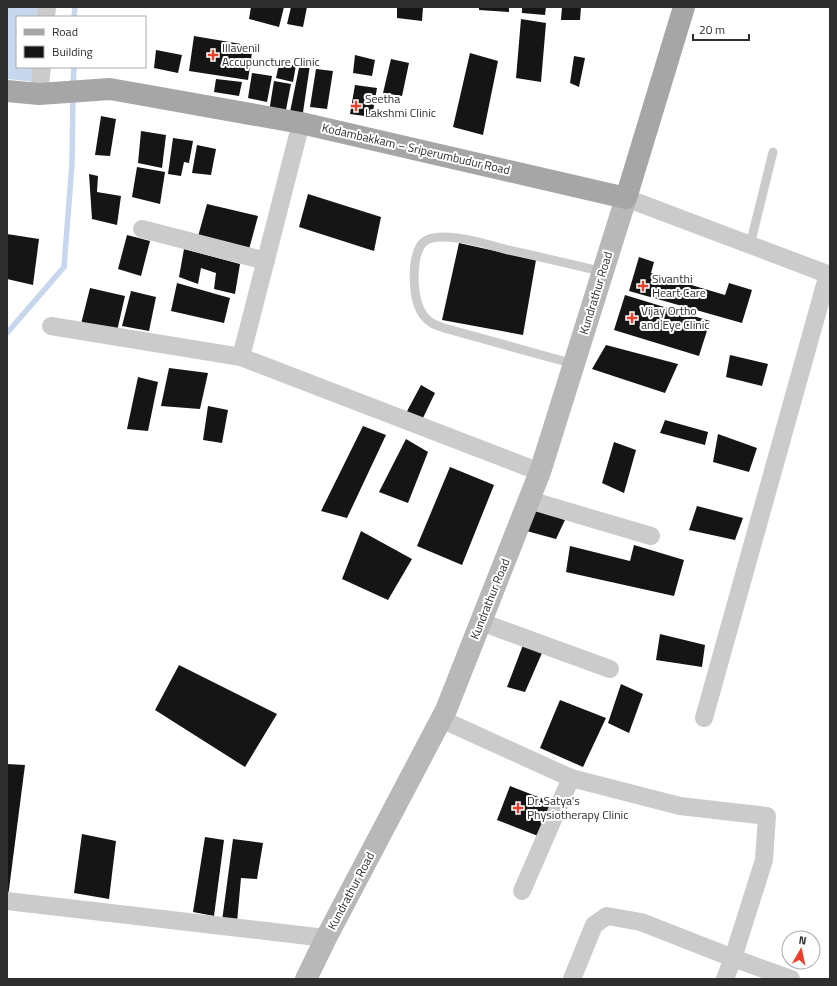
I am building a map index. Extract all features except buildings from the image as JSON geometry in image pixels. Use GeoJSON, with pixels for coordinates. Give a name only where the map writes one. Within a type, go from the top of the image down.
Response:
{"type":"FeatureCollection","features":[{"type":"Feature","properties":{"kind":"main road"},"geometry":{"type":"LineString","coordinates":[[626,198],[684,7]]}},
{"type":"Feature","properties":{"kind":"main road","name":"Kodambakkam – Sriperumbudur Road"},"geometry":{"type":"LineString","coordinates":[[7,91],[40,94],[110,89],[301,123],[626,198]]}},
{"type":"Feature","properties":{"kind":"street"},"geometry":{"type":"LineString","coordinates":[[40,94],[42,68]]}},
{"type":"Feature","properties":{"kind":"street"},"geometry":{"type":"LineString","coordinates":[[242,357],[301,123]]}},
{"type":"Feature","properties":{"kind":"street"},"geometry":{"type":"LineString","coordinates":[[626,198],[829,274],[704,718]]}},
{"type":"Feature","properties":{"kind":"street","name":"Kundrathur Road"},"geometry":{"type":"LineString","coordinates":[[306,979],[449,702],[540,472],[626,198]]}},
{"type":"Feature","properties":{"kind":"street"},"geometry":{"type":"LineString","coordinates":[[142,229],[266,261]]}},
{"type":"Feature","properties":{"kind":"street"},"geometry":{"type":"LineString","coordinates":[[51,326],[242,357],[540,472]]}},
{"type":"Feature","properties":{"kind":"street"},"geometry":{"type":"LineString","coordinates":[[529,500],[651,536]]}},
{"type":"Feature","properties":{"kind":"street"},"geometry":{"type":"LineString","coordinates":[[481,622],[610,669]]}},
{"type":"Feature","properties":{"kind":"street"},"geometry":{"type":"LineString","coordinates":[[441,719],[571,778],[680,806],[767,816],[764,860],[725,979]]}},
{"type":"Feature","properties":{"kind":"street"},"geometry":{"type":"LineString","coordinates":[[522,891],[571,778]]}},
{"type":"Feature","properties":{"kind":"street"},"geometry":{"type":"LineString","coordinates":[[7,901],[326,938]]}},
{"type":"Feature","properties":{"kind":"street"},"geometry":{"type":"LineString","coordinates":[[572,979],[594,925],[607,916],[641,922],[791,979]]}},
{"type":"Feature","properties":{"kind":"lane"},"geometry":{"type":"LineString","coordinates":[[750,245],[773,152]]}},
{"type":"Feature","properties":{"kind":"lane"},"geometry":{"type":"LineString","coordinates":[[574,364],[444,328],[431,323],[423,315],[416,295],[414,272],[416,258],[421,244],[429,238],[442,237],[468,240],[603,272]]}},
{"type":"Feature","properties":{"kind":"water"},"geometry":{"type":"Polygon","coordinates":[[[7,7],[45,7],[44,16],[16,16],[16,68],[38,68],[36,82],[7,79],[7,7]]]}},
{"type":"Feature","properties":{"kind":"waterway"},"geometry":{"type":"LineString","coordinates":[[74,16],[75,7]]}},
{"type":"Feature","properties":{"kind":"waterway"},"geometry":{"type":"LineString","coordinates":[[73,87],[74,68]]}},
{"type":"Feature","properties":{"kind":"waterway"},"geometry":{"type":"LineString","coordinates":[[7,333],[64,267],[72,164],[73,95]]}},
{"type":"Feature","properties":{"kind":"place","name":"Illavenil Accupuncture Clinic"},"geometry":{"type":"Point","coordinates":[213,55]}},
{"type":"Feature","properties":{"kind":"place","name":"Seetha Lakshmi Clinic"},"geometry":{"type":"Point","coordinates":[356,106]}},
{"type":"Feature","properties":{"kind":"place","name":"Sivanthi Heart Care"},"geometry":{"type":"Point","coordinates":[643,286]}},
{"type":"Feature","properties":{"kind":"place","name":"Vijay Ortho and Eye Clinic"},"geometry":{"type":"Point","coordinates":[632,318]}},
{"type":"Feature","properties":{"kind":"place","name":"Dr. Satya's Physiotherapy Clinic"},"geometry":{"type":"Point","coordinates":[518,808]}}]}
